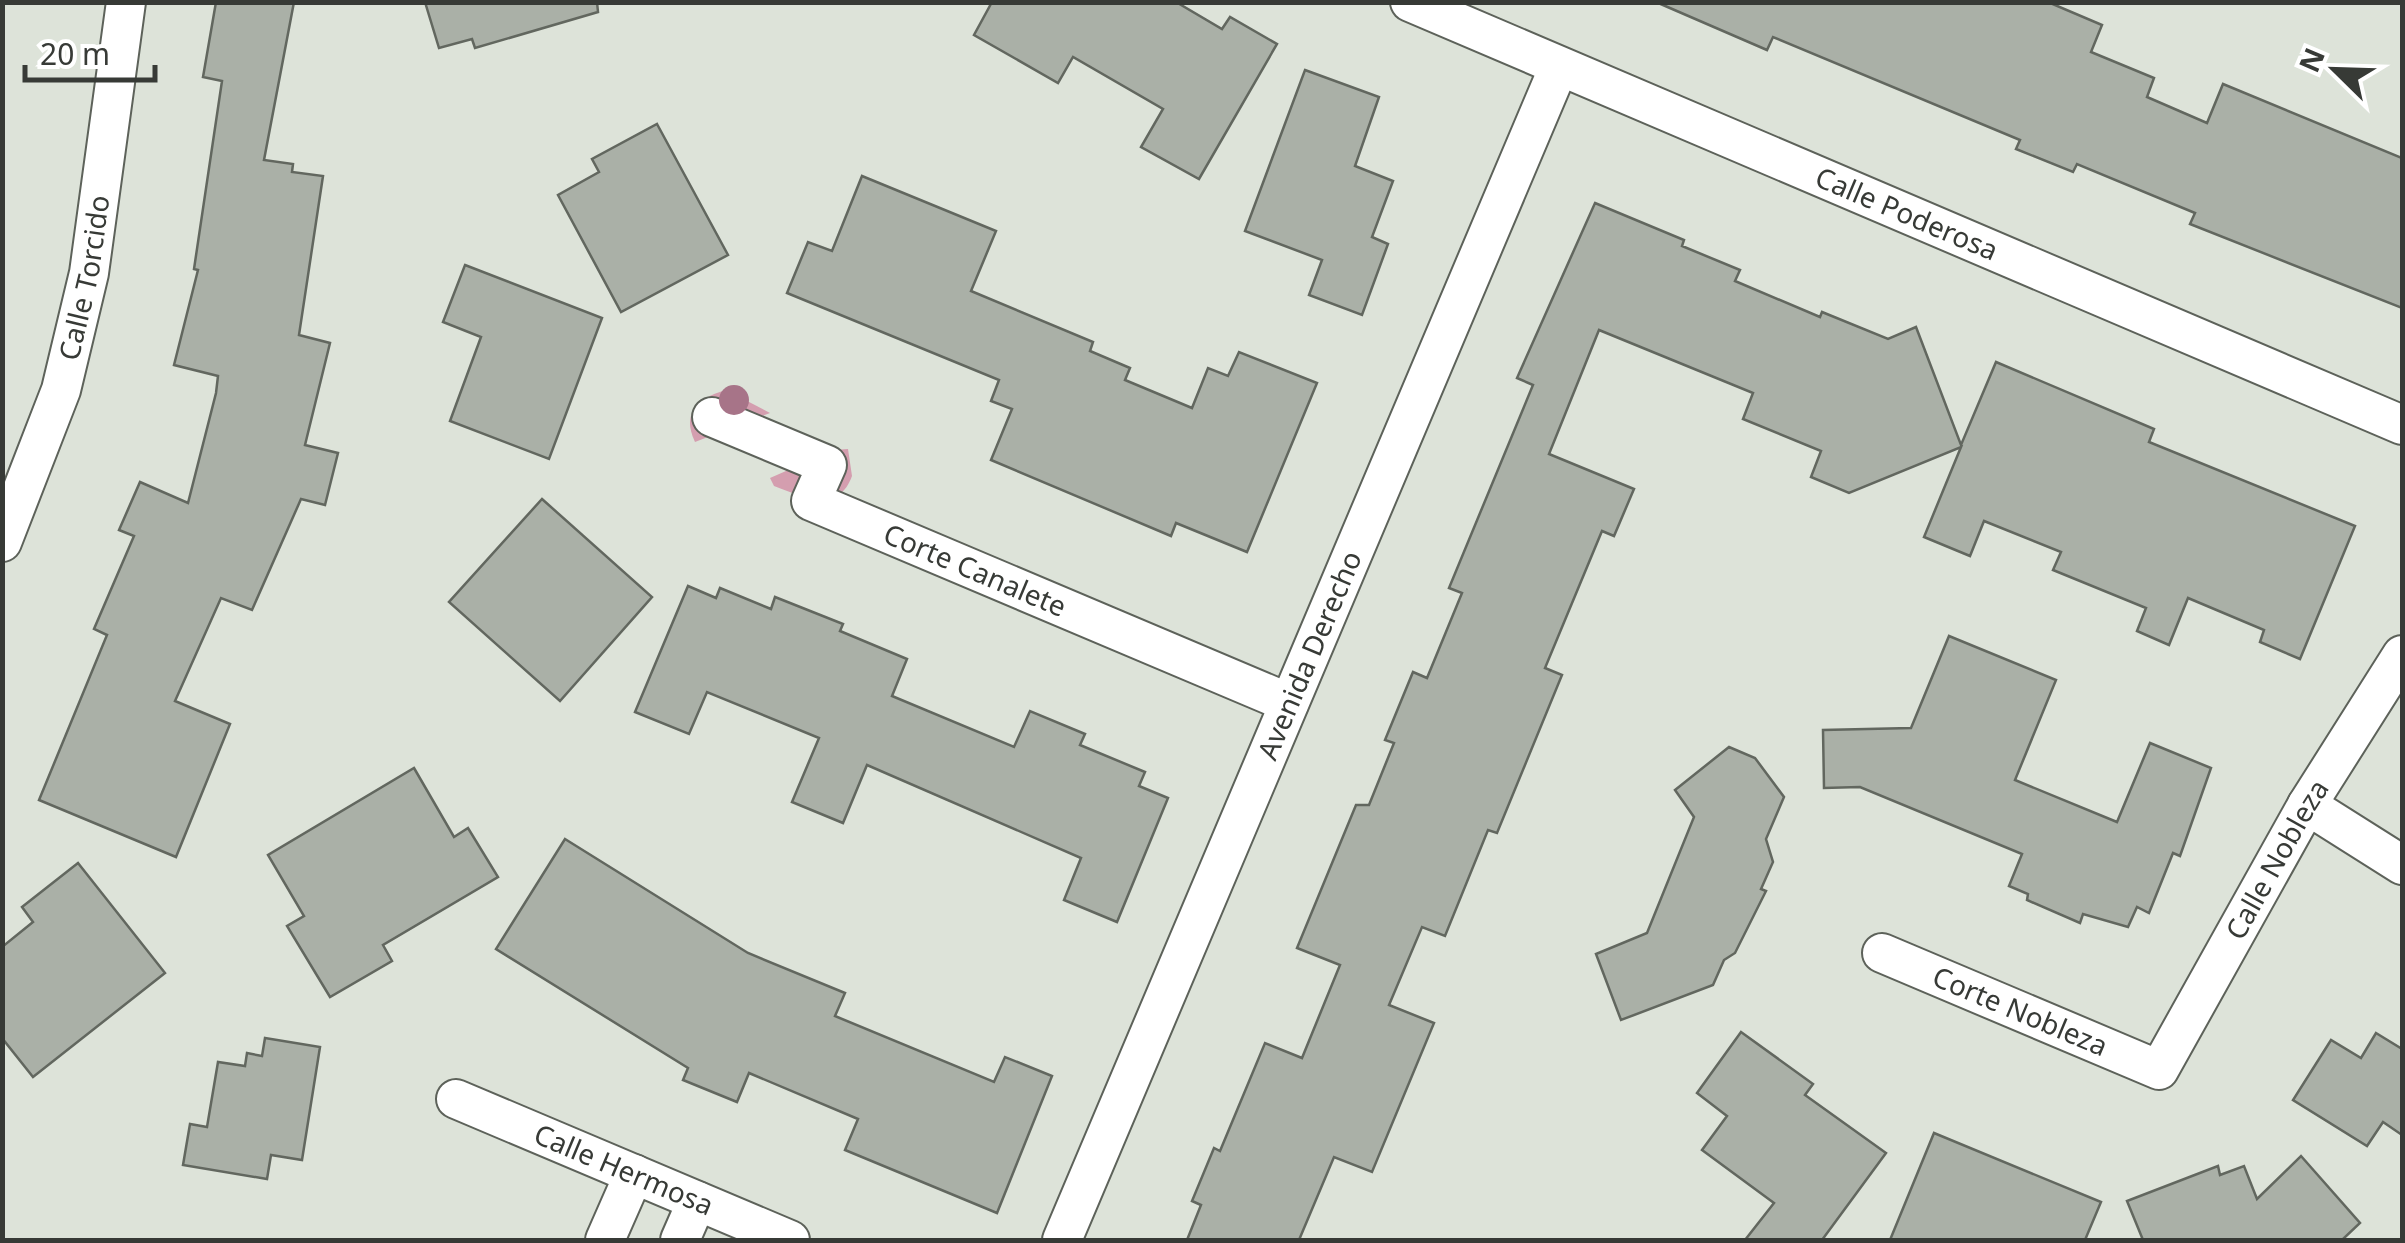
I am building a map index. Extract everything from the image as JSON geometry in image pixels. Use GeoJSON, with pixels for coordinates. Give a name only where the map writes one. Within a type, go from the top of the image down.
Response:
{"type":"FeatureCollection","features":[{"type":"Feature","properties":{"kind":"street","name":"Calle Torcido"},"geometry":{"type":"LineString","coordinates":[[2,542],[60,390],[88,273],[126,2]]}},
{"type":"Feature","properties":{"kind":"street","name":"Calle Poderosa"},"geometry":{"type":"LineString","coordinates":[[1410,2],[1558,69],[2402,425]]}},
{"type":"Feature","properties":{"kind":"street","name":"Avenida Derecho"},"geometry":{"type":"LineString","coordinates":[[1062,1240],[1558,69]]}},
{"type":"Feature","properties":{"kind":"street","name":"Corte Canalete"},"geometry":{"type":"LineString","coordinates":[[712,417],[826,465],[811,502],[1289,703]]}},
{"type":"Feature","properties":{"kind":"street","name":"Calle Nobleza"},"geometry":{"type":"LineString","coordinates":[[2159,1070],[2308,805],[2402,655]]}},
{"type":"Feature","properties":{"kind":"street"},"geometry":{"type":"LineString","coordinates":[[2308,805],[2402,865]]}},
{"type":"Feature","properties":{"kind":"street","name":"Corte Nobleza"},"geometry":{"type":"LineString","coordinates":[[1882,953],[2159,1070]]}},
{"type":"Feature","properties":{"kind":"street","name":"Calle Hermosa"},"geometry":{"type":"LineString","coordinates":[[456,1099],[790,1240]]}},
{"type":"Feature","properties":{"kind":"street"},"geometry":{"type":"LineString","coordinates":[[606,1240],[634,1174]]}},
{"type":"Feature","properties":{"kind":"street"},"geometry":{"type":"LineString","coordinates":[[680,1240],[697,1202]]}},
{"type":"Feature","properties":{"kind":"shaded area"},"geometry":{"type":"Polygon","coordinates":[[[726,390],[770,413],[695,442],[690,423],[695,408],[707,397],[726,390]]]}},
{"type":"Feature","properties":{"kind":"shaded area"},"geometry":{"type":"Polygon","coordinates":[[[848,449],[852,476],[846,488],[829,499],[796,494],[774,486],[770,478],[834,450],[848,449]]]}},
{"type":"Feature","properties":{"kind":"building"},"geometry":{"type":"Polygon","coordinates":[[[216,2],[294,2],[264,160],[293,164],[292,172],[323,176],[299,335],[330,343],[305,445],[338,453],[325,505],[301,499],[252,610],[221,598],[175,701],[230,724],[176,857],[39,800],[107,635],[94,629],[134,536],[119,530],[140,482],[188,503],[216,393],[218,376],[174,365],[198,270],[194,269],[222,81],[203,77],[216,2]]]}},
{"type":"Feature","properties":{"kind":"building"},"geometry":{"type":"Polygon","coordinates":[[[425,2],[597,2],[598,12],[475,48],[472,39],[439,48],[425,2]]]}},
{"type":"Feature","properties":{"kind":"building"},"geometry":{"type":"Polygon","coordinates":[[[992,2],[1176,2],[1222,29],[1230,17],[1277,44],[1199,179],[1141,147],[1163,109],[1073,57],[1058,83],[974,35],[992,2]]]}},
{"type":"Feature","properties":{"kind":"building"},"geometry":{"type":"Polygon","coordinates":[[[1656,2],[2048,2],[2102,25],[2091,52],[2154,78],[2147,97],[2207,123],[2223,84],[2402,158],[2402,308],[2190,224],[2195,213],[2077,164],[2073,172],[2016,149],[2020,140],[1773,37],[1767,50],[1656,2]]]}},
{"type":"Feature","properties":{"kind":"building"},"geometry":{"type":"Polygon","coordinates":[[[1305,70],[1379,97],[1355,166],[1393,181],[1372,237],[1388,244],[1362,315],[1309,295],[1322,260],[1245,231],[1305,70]]]}},
{"type":"Feature","properties":{"kind":"building"},"geometry":{"type":"Polygon","coordinates":[[[657,124],[728,255],[621,312],[558,195],[599,172],[592,159],[657,124]]]}},
{"type":"Feature","properties":{"kind":"building"},"geometry":{"type":"Polygon","coordinates":[[[862,176],[996,231],[971,291],[1093,342],[1090,351],[1130,368],[1125,380],[1192,408],[1208,368],[1228,376],[1239,352],[1317,383],[1247,552],[1176,523],[1171,536],[991,460],[1012,409],[991,401],[999,380],[787,293],[808,242],[832,251],[862,176]]]}},
{"type":"Feature","properties":{"kind":"building"},"geometry":{"type":"Polygon","coordinates":[[[1595,203],[1684,240],[1682,246],[1740,270],[1735,281],[1820,317],[1822,312],[1888,339],[1916,327],[1961,445],[1996,362],[2154,429],[2149,442],[2355,526],[2300,659],[2260,642],[2264,630],[2188,598],[2169,645],[2137,631],[2146,608],[2053,570],[2061,552],[1984,521],[1970,556],[1924,537],[1961,447],[1849,493],[1811,477],[1821,451],[1743,419],[1753,393],[1599,330],[1549,454],[1634,489],[1614,536],[1602,531],[1545,668],[1562,675],[1497,833],[1488,830],[1445,936],[1422,927],[1389,1005],[1434,1023],[1372,1172],[1334,1157],[1299,1240],[1187,1240],[1201,1205],[1192,1201],[1214,1148],[1220,1151],[1265,1043],[1302,1058],[1340,965],[1297,948],[1356,805],[1369,805],[1394,743],[1385,740],[1413,672],[1427,678],[1462,593],[1449,588],[1533,385],[1517,378],[1595,203]]]}},
{"type":"Feature","properties":{"kind":"building"},"geometry":{"type":"Polygon","coordinates":[[[465,265],[602,318],[549,459],[450,421],[481,337],[443,322],[465,265]]]}},
{"type":"Feature","properties":{"kind":"building"},"geometry":{"type":"Polygon","coordinates":[[[542,499],[652,597],[560,701],[449,602],[542,499]]]}},
{"type":"Feature","properties":{"kind":"building"},"geometry":{"type":"Polygon","coordinates":[[[688,586],[716,598],[720,588],[771,609],[775,597],[843,624],[840,631],[907,659],[892,696],[1014,747],[1030,711],[1085,734],[1080,745],[1145,772],[1139,786],[1168,798],[1117,922],[1064,900],[1081,858],[867,765],[843,823],[792,802],[819,738],[707,692],[689,734],[635,712],[688,586]]]}},
{"type":"Feature","properties":{"kind":"building"},"geometry":{"type":"Polygon","coordinates":[[[1949,636],[2056,680],[2015,780],[2117,822],[2150,743],[2211,768],[2180,856],[2173,853],[2149,913],[2137,907],[2128,927],[2083,914],[2080,923],[2027,900],[2028,894],[2009,886],[2022,854],[1860,787],[1824,788],[1823,730],[1911,728],[1949,636]]]}},
{"type":"Feature","properties":{"kind":"building"},"geometry":{"type":"Polygon","coordinates":[[[1729,747],[1755,758],[1784,797],[1766,839],[1773,862],[1761,889],[1766,891],[1735,953],[1724,960],[1713,985],[1621,1020],[1596,954],[1647,933],[1694,817],[1675,790],[1729,747]]]}},
{"type":"Feature","properties":{"kind":"building"},"geometry":{"type":"Polygon","coordinates":[[[414,768],[454,837],[468,828],[498,877],[383,945],[392,961],[330,997],[287,926],[304,916],[268,855],[414,768]]]}},
{"type":"Feature","properties":{"kind":"building"},"geometry":{"type":"Polygon","coordinates":[[[565,839],[748,953],[845,993],[835,1016],[994,1082],[1005,1057],[1052,1076],[997,1213],[845,1150],[858,1119],[749,1073],[737,1102],[683,1080],[688,1068],[496,949],[565,839]]]}},
{"type":"Feature","properties":{"kind":"building"},"geometry":{"type":"Polygon","coordinates":[[[78,863],[165,973],[33,1077],[2,1038],[2,947],[33,922],[22,907],[78,863]]]}},
{"type":"Feature","properties":{"kind":"building"},"geometry":{"type":"Polygon","coordinates":[[[1741,1032],[1813,1084],[1805,1095],[1886,1153],[1822,1240],[1745,1240],[1774,1203],[1702,1150],[1727,1116],[1697,1093],[1741,1032]]]}},
{"type":"Feature","properties":{"kind":"building"},"geometry":{"type":"Polygon","coordinates":[[[2376,1033],[2402,1049],[2402,1135],[2383,1122],[2367,1146],[2293,1100],[2331,1040],[2361,1058],[2376,1033]]]}},
{"type":"Feature","properties":{"kind":"building"},"geometry":{"type":"Polygon","coordinates":[[[265,1038],[320,1047],[302,1160],[271,1155],[267,1179],[183,1165],[190,1124],[207,1127],[218,1062],[245,1066],[247,1053],[262,1056],[265,1038]]]}},
{"type":"Feature","properties":{"kind":"building"},"geometry":{"type":"Polygon","coordinates":[[[1934,1133],[2101,1202],[2085,1240],[1890,1240],[1934,1133]]]}},
{"type":"Feature","properties":{"kind":"building"},"geometry":{"type":"Polygon","coordinates":[[[2301,1156],[2360,1223],[2342,1240],[2143,1240],[2127,1201],[2218,1166],[2220,1175],[2244,1166],[2257,1199],[2301,1156]]]}}]}
